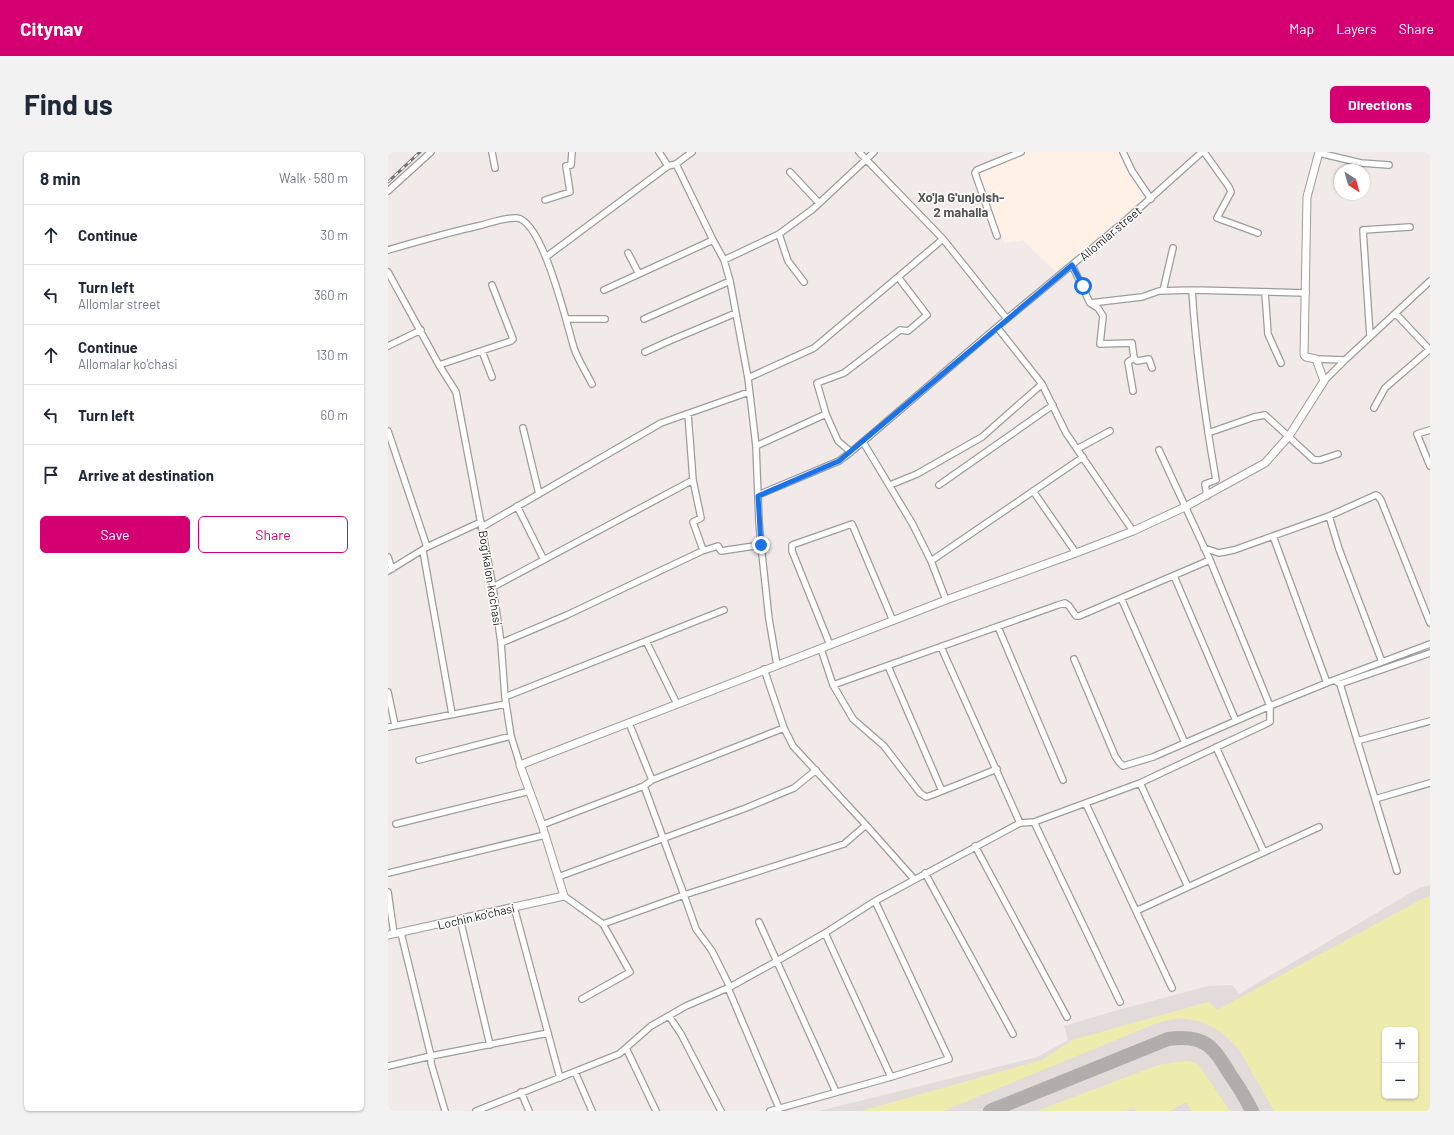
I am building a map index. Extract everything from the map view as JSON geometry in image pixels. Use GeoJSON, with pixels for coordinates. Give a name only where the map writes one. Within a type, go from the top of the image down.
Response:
{"type":"FeatureCollection","features":[{"type":"Feature","properties":{"kind":"street"},"geometry":{"type":"LineString","coordinates":[[388,191],[430,152]]}},
{"type":"Feature","properties":{"kind":"street"},"geometry":{"type":"LineString","coordinates":[[492,152],[495,168]]}},
{"type":"Feature","properties":{"kind":"street"},"geometry":{"type":"LineString","coordinates":[[545,200],[570,192],[566,166],[571,165],[572,152]]}},
{"type":"Feature","properties":{"kind":"street"},"geometry":{"type":"LineString","coordinates":[[659,152],[668,166]]}},
{"type":"Feature","properties":{"kind":"street"},"geometry":{"type":"LineString","coordinates":[[546,257],[668,166],[676,164],[692,152]]}},
{"type":"Feature","properties":{"kind":"street"},"geometry":{"type":"LineString","coordinates":[[859,152],[943,239],[1007,319]]}},
{"type":"Feature","properties":{"kind":"street"},"geometry":{"type":"LineString","coordinates":[[724,260],[779,234],[819,203],[874,152]]}},
{"type":"Feature","properties":{"kind":"street"},"geometry":{"type":"LineString","coordinates":[[997,236],[975,173],[977,170],[1021,152]]}},
{"type":"Feature","properties":{"kind":"street"},"geometry":{"type":"LineString","coordinates":[[1123,152],[1132,171],[1151,199]]}},
{"type":"Feature","properties":{"kind":"street"},"geometry":{"type":"LineString","coordinates":[[1203,152],[1230,187],[1231,192],[1217,218],[1258,233]]}},
{"type":"Feature","properties":{"kind":"street","name":"Allomlar street"},"geometry":{"type":"LineString","coordinates":[[758,496],[839,461],[851,452],[997,327],[1151,199],[1203,152]]}},
{"type":"Feature","properties":{"kind":"street"},"geometry":{"type":"LineString","coordinates":[[1345,360],[1316,359],[1306,357],[1304,355],[1307,196],[1319,152],[1361,163],[1389,165]]}},
{"type":"Feature","properties":{"kind":"street"},"geometry":{"type":"LineString","coordinates":[[676,164],[724,260],[730,281],[748,378],[756,446],[761,545],[769,619],[777,665]]}},
{"type":"Feature","properties":{"kind":"street"},"geometry":{"type":"LineString","coordinates":[[790,172],[819,203]]}},
{"type":"Feature","properties":{"kind":"street"},"geometry":{"type":"LineString","coordinates":[[388,250],[441,234],[506,219],[519,218],[527,223],[538,238],[546,257],[575,350],[592,384]]}},
{"type":"Feature","properties":{"kind":"street"},"geometry":{"type":"LineString","coordinates":[[1370,336],[1363,230],[1410,227]]}},
{"type":"Feature","properties":{"kind":"street"},"geometry":{"type":"LineString","coordinates":[[779,234],[788,261],[804,282]]}},
{"type":"Feature","properties":{"kind":"street"},"geometry":{"type":"LineString","coordinates":[[748,378],[814,348],[943,239]]}},
{"type":"Feature","properties":{"kind":"street"},"geometry":{"type":"LineString","coordinates":[[604,290],[713,240]]}},
{"type":"Feature","properties":{"kind":"street"},"geometry":{"type":"LineString","coordinates":[[1163,291],[1173,248]]}},
{"type":"Feature","properties":{"kind":"street"},"geometry":{"type":"LineString","coordinates":[[628,253],[639,274]]}},
{"type":"Feature","properties":{"kind":"street"},"geometry":{"type":"LineString","coordinates":[[1072,265],[1090,303],[1098,308],[1103,316],[1100,344],[1132,343],[1134,358]]}},
{"type":"Feature","properties":{"kind":"street","name":"Bog'ikalon ko'chasi"},"geometry":{"type":"LineString","coordinates":[[388,272],[439,365],[456,392],[493,587],[501,643],[505,697],[511,736],[542,825],[564,896]]}},
{"type":"Feature","properties":{"kind":"street"},"geometry":{"type":"LineString","coordinates":[[851,452],[838,441],[826,414],[817,383],[844,373],[900,330],[908,331],[927,315],[898,278]]}},
{"type":"Feature","properties":{"kind":"street"},"geometry":{"type":"LineString","coordinates":[[644,319],[730,281]]}},
{"type":"Feature","properties":{"kind":"street"},"geometry":{"type":"LineString","coordinates":[[520,765],[946,600],[1133,531],[1207,496],[1266,463],[1288,436],[1324,381],[1430,281]]}},
{"type":"Feature","properties":{"kind":"street"},"geometry":{"type":"LineString","coordinates":[[439,365],[511,341],[513,339],[492,285]]}},
{"type":"Feature","properties":{"kind":"street"},"geometry":{"type":"LineString","coordinates":[[1090,303],[1142,297],[1163,291],[1192,290],[1306,293]]}},
{"type":"Feature","properties":{"kind":"street"},"geometry":{"type":"LineString","coordinates":[[1192,290],[1195,332],[1208,433],[1216,480],[1205,484],[1207,496]]}},
{"type":"Feature","properties":{"kind":"street"},"geometry":{"type":"LineString","coordinates":[[1265,292],[1268,334],[1281,363]]}},
{"type":"Feature","properties":{"kind":"street"},"geometry":{"type":"LineString","coordinates":[[645,352],[736,313]]}},
{"type":"Feature","properties":{"kind":"street"},"geometry":{"type":"LineString","coordinates":[[1374,408],[1385,388],[1430,350],[1396,314]]}},
{"type":"Feature","properties":{"kind":"street"},"geometry":{"type":"LineString","coordinates":[[566,320],[605,319]]}},
{"type":"Feature","properties":{"kind":"street"},"geometry":{"type":"LineString","coordinates":[[997,327],[1042,384],[1066,433],[1133,531]]}},
{"type":"Feature","properties":{"kind":"street"},"geometry":{"type":"LineString","coordinates":[[388,346],[421,330]]}},
{"type":"Feature","properties":{"kind":"street"},"geometry":{"type":"LineString","coordinates":[[482,351],[492,377]]}},
{"type":"Feature","properties":{"kind":"street"},"geometry":{"type":"LineString","coordinates":[[1134,358],[1137,360],[1149,359],[1152,368]]}},
{"type":"Feature","properties":{"kind":"street"},"geometry":{"type":"LineString","coordinates":[[1133,391],[1128,362],[1134,358]]}},
{"type":"Feature","properties":{"kind":"street"},"geometry":{"type":"LineString","coordinates":[[1316,359],[1324,381]]}},
{"type":"Feature","properties":{"kind":"street"},"geometry":{"type":"LineString","coordinates":[[890,485],[917,474],[982,437],[1042,384]]}},
{"type":"Feature","properties":{"kind":"street"},"geometry":{"type":"LineString","coordinates":[[388,557],[390,570],[425,549],[482,524],[517,506],[661,424],[749,392]]}},
{"type":"Feature","properties":{"kind":"street"},"geometry":{"type":"LineString","coordinates":[[939,485],[1053,405]]}},
{"type":"Feature","properties":{"kind":"street"},"geometry":{"type":"LineString","coordinates":[[688,414],[694,480],[701,518],[693,522],[703,550]]}},
{"type":"Feature","properties":{"kind":"street"},"geometry":{"type":"LineString","coordinates":[[756,446],[826,414]]}},
{"type":"Feature","properties":{"kind":"street"},"geometry":{"type":"LineString","coordinates":[[1208,433],[1254,417],[1265,415],[1314,460],[1320,460],[1338,454]]}},
{"type":"Feature","properties":{"kind":"street"},"geometry":{"type":"LineString","coordinates":[[522,428],[539,494]]}},
{"type":"Feature","properties":{"kind":"street"},"geometry":{"type":"LineString","coordinates":[[1430,430],[1417,434],[1430,466]]}},
{"type":"Feature","properties":{"kind":"street"},"geometry":{"type":"LineString","coordinates":[[388,431],[425,549],[452,714]]}},
{"type":"Feature","properties":{"kind":"street"},"geometry":{"type":"LineString","coordinates":[[1077,449],[1110,431]]}},
{"type":"Feature","properties":{"kind":"street"},"geometry":{"type":"LineString","coordinates":[[863,442],[912,523],[931,561],[946,600]]}},
{"type":"Feature","properties":{"kind":"street"},"geometry":{"type":"LineString","coordinates":[[476,1111],[619,1054],[652,1026],[686,1006],[728,988],[825,933],[875,901],[1020,823],[1034,822],[1140,783],[1270,722],[1270,706],[1210,560],[1159,450]]}},
{"type":"Feature","properties":{"kind":"street"},"geometry":{"type":"LineString","coordinates":[[931,561],[1083,457]]}},
{"type":"Feature","properties":{"kind":"street"},"geometry":{"type":"LineString","coordinates":[[493,587],[694,480]]}},
{"type":"Feature","properties":{"kind":"street"},"geometry":{"type":"LineString","coordinates":[[1033,491],[1076,553]]}},
{"type":"Feature","properties":{"kind":"street"},"geometry":{"type":"LineString","coordinates":[[1204,548],[1219,553],[1234,550],[1329,516],[1376,495],[1378,496],[1430,623]]}},
{"type":"Feature","properties":{"kind":"street"},"geometry":{"type":"LineString","coordinates":[[517,506],[544,560]]}},
{"type":"Feature","properties":{"kind":"street"},"geometry":{"type":"LineString","coordinates":[[1329,516],[1339,549],[1382,662]]}},
{"type":"Feature","properties":{"kind":"street"},"geometry":{"type":"LineString","coordinates":[[830,645],[792,551],[792,545],[852,524],[893,621]]}},
{"type":"Feature","properties":{"kind":"street"},"geometry":{"type":"LineString","coordinates":[[1273,536],[1327,683]]}},
{"type":"Feature","properties":{"kind":"street"},"geometry":{"type":"LineString","coordinates":[[501,643],[567,615],[703,550],[718,546],[721,551],[761,545]]}},
{"type":"Feature","properties":{"kind":"street"},"geometry":{"type":"LineString","coordinates":[[832,685],[1065,604],[1069,606],[1076,616],[1079,616],[1210,560]]}},
{"type":"Feature","properties":{"kind":"street"},"geometry":{"type":"LineString","coordinates":[[1174,576],[1236,721]]}},
{"type":"Feature","properties":{"kind":"street"},"geometry":{"type":"LineString","coordinates":[[1122,598],[1186,743]]}},
{"type":"Feature","properties":{"kind":"street"},"geometry":{"type":"LineString","coordinates":[[505,697],[724,610]]}},
{"type":"Feature","properties":{"kind":"street"},"geometry":{"type":"LineString","coordinates":[[998,627],[1063,780]]}},
{"type":"Feature","properties":{"kind":"street"},"geometry":{"type":"LineString","coordinates":[[646,641],[677,704]]}},
{"type":"Feature","properties":{"kind":"street"},"geometry":{"type":"LineString","coordinates":[[1074,659],[1115,756],[1123,766],[1186,743],[1334,680],[1430,644]]}},
{"type":"Feature","properties":{"kind":"street"},"geometry":{"type":"LineString","coordinates":[[941,647],[1020,823]]}},
{"type":"Feature","properties":{"kind":"street"},"geometry":{"type":"LineString","coordinates":[[821,649],[832,685],[853,719],[884,746],[920,793],[926,797],[997,769]]}},
{"type":"Feature","properties":{"kind":"street"},"geometry":{"type":"LineString","coordinates":[[1340,684],[1430,653]]}},
{"type":"Feature","properties":{"kind":"street"},"geometry":{"type":"LineString","coordinates":[[888,666],[942,791]]}},
{"type":"Feature","properties":{"kind":"street"},"geometry":{"type":"LineString","coordinates":[[764,670],[784,728],[793,746],[914,879]]}},
{"type":"Feature","properties":{"kind":"street"},"geometry":{"type":"LineString","coordinates":[[1334,680],[1340,684],[1397,871]]}},
{"type":"Feature","properties":{"kind":"street"},"geometry":{"type":"LineString","coordinates":[[388,692],[395,725]]}},
{"type":"Feature","properties":{"kind":"street"},"geometry":{"type":"LineString","coordinates":[[388,727],[506,704]]}},
{"type":"Feature","properties":{"kind":"street"},"geometry":{"type":"LineString","coordinates":[[1357,741],[1430,721]]}},
{"type":"Feature","properties":{"kind":"street"},"geometry":{"type":"LineString","coordinates":[[629,723],[652,780]]}},
{"type":"Feature","properties":{"kind":"street"},"geometry":{"type":"LineString","coordinates":[[542,825],[644,786],[652,780],[784,728]]}},
{"type":"Feature","properties":{"kind":"street"},"geometry":{"type":"LineString","coordinates":[[419,760],[511,736]]}},
{"type":"Feature","properties":{"kind":"street"},"geometry":{"type":"LineString","coordinates":[[1216,747],[1264,852]]}},
{"type":"Feature","properties":{"kind":"street"},"geometry":{"type":"LineString","coordinates":[[558,877],[746,808],[794,788],[816,770]]}},
{"type":"Feature","properties":{"kind":"street"},"geometry":{"type":"LineString","coordinates":[[1375,799],[1430,782]]}},
{"type":"Feature","properties":{"kind":"street"},"geometry":{"type":"LineString","coordinates":[[1140,783],[1188,887]]}},
{"type":"Feature","properties":{"kind":"street"},"geometry":{"type":"LineString","coordinates":[[644,786],[696,929],[712,951],[730,986],[728,988],[779,1108]]}},
{"type":"Feature","properties":{"kind":"street"},"geometry":{"type":"LineString","coordinates":[[396,824],[530,791]]}},
{"type":"Feature","properties":{"kind":"street"},"geometry":{"type":"LineString","coordinates":[[1086,804],[1172,988]]}},
{"type":"Feature","properties":{"kind":"street"},"geometry":{"type":"LineString","coordinates":[[1034,822],[1120,1002]]}},
{"type":"Feature","properties":{"kind":"street"},"geometry":{"type":"LineString","coordinates":[[602,924],[684,895],[844,844],[866,825]]}},
{"type":"Feature","properties":{"kind":"street"},"geometry":{"type":"LineString","coordinates":[[1136,911],[1319,827]]}},
{"type":"Feature","properties":{"kind":"street"},"geometry":{"type":"LineString","coordinates":[[388,873],[545,835]]}},
{"type":"Feature","properties":{"kind":"street"},"geometry":{"type":"LineString","coordinates":[[975,846],[1067,1017]]}},
{"type":"Feature","properties":{"kind":"street"},"geometry":{"type":"LineString","coordinates":[[925,873],[1013,1034]]}},
{"type":"Feature","properties":{"kind":"street"},"geometry":{"type":"LineString","coordinates":[[388,892],[395,934],[431,1056],[431,1063],[445,1111]]}},
{"type":"Feature","properties":{"kind":"street"},"geometry":{"type":"LineString","coordinates":[[564,896],[602,924],[630,972],[582,999]]}},
{"type":"Feature","properties":{"kind":"street","name":"Lochin ko'chasi"},"geometry":{"type":"LineString","coordinates":[[395,934],[564,896]]}},
{"type":"Feature","properties":{"kind":"street"},"geometry":{"type":"LineString","coordinates":[[770,1111],[948,1060],[875,901]]}},
{"type":"Feature","properties":{"kind":"street"},"geometry":{"type":"LineString","coordinates":[[514,907],[560,1078]]}},
{"type":"Feature","properties":{"kind":"street"},"geometry":{"type":"LineString","coordinates":[[460,919],[490,1045]]}},
{"type":"Feature","properties":{"kind":"street"},"geometry":{"type":"LineString","coordinates":[[759,922],[836,1092]]}},
{"type":"Feature","properties":{"kind":"street"},"geometry":{"type":"LineString","coordinates":[[825,933],[891,1077]]}},
{"type":"Feature","properties":{"kind":"street"},"geometry":{"type":"LineString","coordinates":[[669,1016],[681,1034],[722,1111]]}},
{"type":"Feature","properties":{"kind":"street"},"geometry":{"type":"LineString","coordinates":[[388,1066],[548,1033]]}},
{"type":"Feature","properties":{"kind":"street"},"geometry":{"type":"LineString","coordinates":[[626,1048],[656,1111]]}},
{"type":"Feature","properties":{"kind":"street"},"geometry":{"type":"LineString","coordinates":[[575,1072],[592,1111]]}},
{"type":"Feature","properties":{"kind":"street"},"geometry":{"type":"LineString","coordinates":[[521,1092],[529,1111]]}},
{"type":"Feature","properties":{"kind":"shaded area"},"geometry":{"type":"Polygon","coordinates":[[[1020,152],[1121,152],[1140,190],[1146,196],[1084,250],[1055,271],[1023,240],[1005,243],[998,231],[978,172],[992,167],[1020,152]]]}},
{"type":"Feature","properties":{"kind":"shaded area"},"geometry":{"type":"Polygon","coordinates":[[[1430,885],[1430,1111],[819,1111],[1037,1057],[1068,1040],[1064,1026],[1111,1012],[1208,986],[1232,985],[1239,994],[1419,888],[1430,885]]]}},
{"type":"Feature","properties":{"kind":"shaded area"},"geometry":{"type":"Polygon","coordinates":[[[1430,896],[1430,1111],[1274,1111],[1238,1048],[1221,1032],[1202,1022],[1179,1018],[1157,1023],[943,1111],[861,1111],[1042,1060],[1072,1040],[1208,1002],[1217,1010],[1430,896]]]}},
{"type":"Feature","properties":{"kind":"shaded area"},"geometry":{"type":"Polygon","coordinates":[[[1188,1061],[1198,1064],[1230,1111],[1192,1111],[1186,1102],[1170,1111],[1137,1111],[1133,1107],[1126,1111],[1037,1111],[1158,1065],[1188,1061]]]}},
{"type":"Feature","properties":{"kind":"taxiway"},"geometry":{"type":"LineString","coordinates":[[990,1111],[1168,1039],[1181,1038],[1191,1038],[1207,1044],[1213,1050],[1240,1089],[1252,1111]]}},
{"type":"Feature","properties":{"kind":"railway"},"geometry":{"type":"LineString","coordinates":[[388,182],[420,152]]}},
{"type":"Feature","properties":{"kind":"district","name":"Xo'ja G'unjoish- 2 mahalla"},"geometry":{"type":"Point","coordinates":[961,204]}},
{"type":"Feature","properties":{"kind":"route"},"geometry":{"type":"LineString","coordinates":[[761,545],[758,496],[839,461],[1072,265],[1083,286]]}}]}
